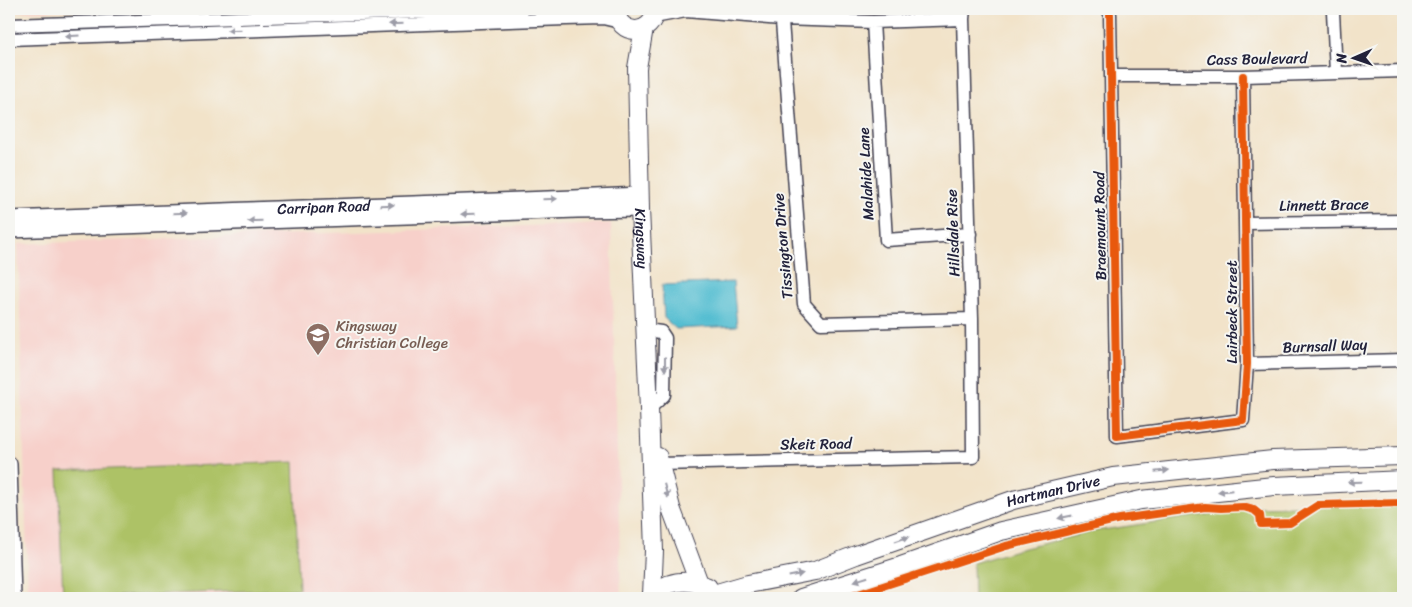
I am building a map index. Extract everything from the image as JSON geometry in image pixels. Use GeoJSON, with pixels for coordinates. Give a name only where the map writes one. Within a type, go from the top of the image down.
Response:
{"type":"FeatureCollection","features":[{"type":"Feature","properties":{"kind":"main road"},"geometry":{"type":"LineString","coordinates":[[620,19],[637,30],[651,18]]}},
{"type":"Feature","properties":{"kind":"main road","name":"Kingsway"},"geometry":{"type":"LineString","coordinates":[[636,68],[651,18]]}},
{"type":"Feature","properties":{"kind":"main road","name":"Kingsway"},"geometry":{"type":"LineString","coordinates":[[620,19],[636,68],[654,551],[651,597]]}},
{"type":"Feature","properties":{"kind":"main road","name":"Kingsway"},"geometry":{"type":"LineString","coordinates":[[649,409],[659,464],[671,508],[699,583]]}},
{"type":"Feature","properties":{"kind":"main road","name":"Hartman Drive"},"geometry":{"type":"LineString","coordinates":[[719,596],[748,584],[815,571],[1013,500],[1113,477],[1273,460],[1403,456]]}},
{"type":"Feature","properties":{"kind":"main road","name":"Hartman Drive"},"geometry":{"type":"LineString","coordinates":[[801,598],[1001,531],[1141,500],[1274,486],[1403,480]]}},
{"type":"Feature","properties":{"kind":"main road"},"geometry":{"type":"LineString","coordinates":[[651,597],[671,584],[685,581],[699,583],[719,596]]}},
{"type":"Feature","properties":{"kind":"street"},"geometry":{"type":"LineString","coordinates":[[9,25],[524,9]]}},
{"type":"Feature","properties":{"kind":"street"},"geometry":{"type":"LineString","coordinates":[[651,18],[683,10],[781,14],[873,22],[964,14]]}},
{"type":"Feature","properties":{"kind":"street"},"geometry":{"type":"LineString","coordinates":[[1334,12],[1336,73]]}},
{"type":"Feature","properties":{"kind":"street","name":"Tissington Drive"},"geometry":{"type":"LineString","coordinates":[[781,14],[804,304],[820,323],[972,319]]}},
{"type":"Feature","properties":{"kind":"street","name":"Hillsdale Rise"},"geometry":{"type":"LineString","coordinates":[[964,14],[972,319],[973,457]]}},
{"type":"Feature","properties":{"kind":"street","name":"Braemount Road"},"geometry":{"type":"LineString","coordinates":[[1110,14],[1117,436]]}},
{"type":"Feature","properties":{"kind":"street"},"geometry":{"type":"LineString","coordinates":[[9,39],[557,19],[620,19]]}},
{"type":"Feature","properties":{"kind":"street","name":"Malahide Lane"},"geometry":{"type":"LineString","coordinates":[[873,22],[886,240],[970,234]]}},
{"type":"Feature","properties":{"kind":"street","name":"Cass Boulevard"},"geometry":{"type":"LineString","coordinates":[[1111,76],[1243,76],[1403,71]]}},
{"type":"Feature","properties":{"kind":"street","name":"Lairbeck Street"},"geometry":{"type":"LineString","coordinates":[[1117,436],[1243,420],[1247,364],[1243,76]]}},
{"type":"Feature","properties":{"kind":"street","name":"Carripan Road"},"geometry":{"type":"LineString","coordinates":[[9,219],[640,202]]}},
{"type":"Feature","properties":{"kind":"street","name":"Carripan Road"},"geometry":{"type":"LineString","coordinates":[[9,230],[495,207]]}},
{"type":"Feature","properties":{"kind":"street","name":"Linnett Brace"},"geometry":{"type":"LineString","coordinates":[[1246,223],[1403,221]]}},
{"type":"Feature","properties":{"kind":"street","name":"Burnsall Way"},"geometry":{"type":"LineString","coordinates":[[1247,364],[1403,360]]}},
{"type":"Feature","properties":{"kind":"street","name":"Skeit Road"},"geometry":{"type":"LineString","coordinates":[[659,464],[973,457]]}},
{"type":"Feature","properties":{"kind":"street"},"geometry":{"type":"LineString","coordinates":[[9,464],[13,598]]}},
{"type":"Feature","properties":{"kind":"shaded area"},"geometry":{"type":"Polygon","coordinates":[[[9,9],[118,9],[9,12],[9,9]]]}},
{"type":"Feature","properties":{"kind":"shaded area","name":"Kingsway Christian College"},"geometry":{"type":"Polygon","coordinates":[[[611,223],[621,598],[28,598],[18,244],[611,223]]]}},
{"type":"Feature","properties":{"kind":"green space"},"geometry":{"type":"Polygon","coordinates":[[[294,462],[299,589],[63,598],[58,471],[294,462]]]}},
{"type":"Feature","properties":{"kind":"green space"},"geometry":{"type":"Polygon","coordinates":[[[1403,503],[1403,598],[974,598],[973,563],[1020,549],[1096,531],[1256,507],[1403,503]]]}},
{"type":"Feature","properties":{"kind":"water"},"geometry":{"type":"Polygon","coordinates":[[[733,282],[737,326],[676,329],[664,318],[662,285],[733,282]]]}},
{"type":"Feature","properties":{"kind":"cycle path"},"geometry":{"type":"LineString","coordinates":[[1110,14],[1117,436],[1243,420],[1247,364],[1243,76]]}},
{"type":"Feature","properties":{"kind":"cycle path"},"geometry":{"type":"LineString","coordinates":[[846,598],[1006,546],[1120,519],[1205,507],[1243,507],[1254,510],[1260,515],[1261,524],[1290,523],[1318,505],[1403,503]]}},
{"type":"Feature","properties":{"kind":"place","name":"Kingsway Christian College"},"geometry":{"type":"Point","coordinates":[318,356]}}]}
